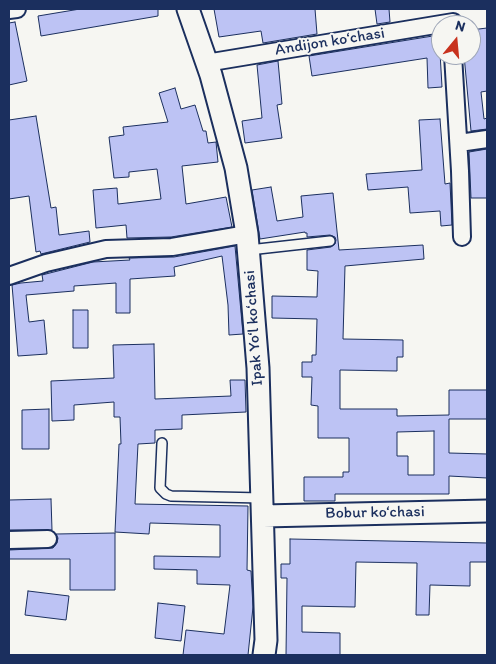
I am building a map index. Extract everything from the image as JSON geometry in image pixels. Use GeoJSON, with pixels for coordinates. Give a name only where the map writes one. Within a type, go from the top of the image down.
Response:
{"type":"FeatureCollection","features":[{"type":"Feature","properties":{"kind":"street"},"geometry":{"type":"LineString","coordinates":[[9,10],[17,9]]}},
{"type":"Feature","properties":{"kind":"street","name":"Ipak Yoʻl koʻchasi"},"geometry":{"type":"LineString","coordinates":[[188,9],[206,62],[236,168],[248,242],[258,368],[266,640],[264,655]]}},
{"type":"Feature","properties":{"kind":"street","name":"Andijon koʻchasi"},"geometry":{"type":"LineString","coordinates":[[206,62],[431,23]]}},
{"type":"Feature","properties":{"kind":"street"},"geometry":{"type":"LineString","coordinates":[[454,65],[459,143],[462,237]]}},
{"type":"Feature","properties":{"kind":"street"},"geometry":{"type":"LineString","coordinates":[[459,143],[487,139]]}},
{"type":"Feature","properties":{"kind":"street"},"geometry":{"type":"LineString","coordinates":[[9,276],[46,263],[106,249],[248,242]]}},
{"type":"Feature","properties":{"kind":"street","name":"Bobur koʻchasi"},"geometry":{"type":"LineString","coordinates":[[263,507],[487,510]]}},
{"type":"Feature","properties":{"kind":"street"},"geometry":{"type":"LineString","coordinates":[[9,540],[48,539]]}},
{"type":"Feature","properties":{"kind":"lane"},"geometry":{"type":"LineString","coordinates":[[248,242],[330,240]]}},
{"type":"Feature","properties":{"kind":"lane"},"geometry":{"type":"LineString","coordinates":[[162,444],[160,488],[166,494],[263,507]]}},
{"type":"Feature","properties":{"kind":"building"},"geometry":{"type":"Polygon","coordinates":[[[80,9],[158,9],[158,16],[41,36],[38,16],[80,9]]]}},
{"type":"Feature","properties":{"kind":"building"},"geometry":{"type":"Polygon","coordinates":[[[214,9],[315,9],[317,34],[263,43],[261,31],[219,37],[214,9]]]}},
{"type":"Feature","properties":{"kind":"building"},"geometry":{"type":"Polygon","coordinates":[[[375,9],[389,9],[390,22],[377,24],[375,9]]]}},
{"type":"Feature","properties":{"kind":"building"},"geometry":{"type":"Polygon","coordinates":[[[15,22],[27,81],[9,85],[9,23],[15,22]]]}},
{"type":"Feature","properties":{"kind":"building"},"geometry":{"type":"Polygon","coordinates":[[[487,28],[487,91],[481,92],[484,119],[487,118],[487,129],[471,131],[465,65],[481,65],[481,29],[487,28]]]}},
{"type":"Feature","properties":{"kind":"building"},"geometry":{"type":"Polygon","coordinates":[[[431,36],[431,65],[441,65],[442,87],[428,88],[427,58],[312,76],[309,56],[431,36]]]}},
{"type":"Feature","properties":{"kind":"building"},"geometry":{"type":"Polygon","coordinates":[[[278,61],[282,104],[277,105],[282,138],[245,143],[242,121],[262,118],[257,65],[278,61]]]}},
{"type":"Feature","properties":{"kind":"building"},"geometry":{"type":"Polygon","coordinates":[[[175,88],[181,109],[195,105],[203,131],[206,131],[208,143],[216,142],[218,162],[182,166],[186,204],[226,197],[232,227],[171,237],[127,238],[126,225],[96,228],[93,190],[117,188],[118,204],[161,199],[157,169],[129,172],[129,177],[114,178],[109,137],[124,135],[123,127],[168,122],[159,93],[175,88]]]}},
{"type":"Feature","properties":{"kind":"building"},"geometry":{"type":"Polygon","coordinates":[[[36,116],[51,208],[56,207],[59,235],[89,231],[90,242],[41,254],[40,251],[36,252],[29,196],[9,199],[9,120],[36,116]]]}},
{"type":"Feature","properties":{"kind":"building"},"geometry":{"type":"Polygon","coordinates":[[[440,119],[445,184],[450,183],[452,225],[441,226],[440,211],[410,213],[408,187],[368,190],[366,174],[422,170],[419,120],[440,119]]]}},
{"type":"Feature","properties":{"kind":"building"},"geometry":{"type":"Polygon","coordinates":[[[487,149],[487,198],[471,198],[469,152],[487,149]]]}},
{"type":"Feature","properties":{"kind":"building"},"geometry":{"type":"Polygon","coordinates":[[[271,187],[277,221],[303,217],[301,196],[333,193],[339,250],[423,245],[424,259],[345,266],[343,339],[403,340],[403,357],[397,357],[397,371],[340,370],[340,409],[397,409],[397,416],[449,415],[449,390],[487,390],[487,419],[449,419],[449,453],[487,454],[487,478],[449,476],[449,494],[335,494],[335,501],[304,501],[304,477],[343,477],[343,472],[349,472],[349,438],[318,438],[318,406],[311,405],[312,377],[302,377],[302,362],[312,362],[312,355],[316,355],[317,319],[272,318],[272,296],[317,297],[318,271],[307,270],[307,250],[331,247],[335,244],[336,240],[335,237],[330,235],[307,237],[305,232],[260,239],[252,190],[271,187]],[[434,431],[397,432],[397,456],[408,456],[408,475],[434,475],[434,431]]]}},
{"type":"Feature","properties":{"kind":"building"},"geometry":{"type":"Polygon","coordinates":[[[235,246],[243,334],[229,335],[228,305],[222,256],[174,267],[175,276],[130,279],[130,313],[116,313],[116,283],[74,286],[74,291],[26,295],[29,322],[44,320],[47,354],[18,356],[12,285],[43,281],[42,275],[93,262],[130,260],[129,258],[174,257],[235,246]]]}},
{"type":"Feature","properties":{"kind":"building"},"geometry":{"type":"Polygon","coordinates":[[[73,310],[88,310],[88,348],[73,348],[73,310]]]}},
{"type":"Feature","properties":{"kind":"building"},"geometry":{"type":"Polygon","coordinates":[[[154,344],[155,399],[231,396],[230,380],[245,380],[246,412],[182,415],[182,429],[155,430],[155,443],[138,444],[135,504],[248,506],[247,570],[251,571],[253,607],[248,655],[183,655],[186,630],[224,634],[230,585],[197,584],[197,570],[154,569],[154,556],[220,557],[220,525],[150,523],[149,534],[115,532],[119,444],[121,444],[120,417],[114,417],[114,402],[74,405],[74,420],[52,421],[51,381],[114,378],[113,345],[154,344]]]}},
{"type":"Feature","properties":{"kind":"building"},"geometry":{"type":"Polygon","coordinates":[[[49,409],[49,449],[22,449],[22,410],[49,409]]]}},
{"type":"Feature","properties":{"kind":"building"},"geometry":{"type":"Polygon","coordinates":[[[51,499],[52,530],[9,530],[9,500],[51,499]]]}},
{"type":"Feature","properties":{"kind":"building"},"geometry":{"type":"Polygon","coordinates":[[[115,533],[115,590],[70,590],[70,559],[9,559],[9,550],[53,548],[57,543],[58,538],[56,534],[115,533]]]}},
{"type":"Feature","properties":{"kind":"building"},"geometry":{"type":"Polygon","coordinates":[[[290,539],[487,543],[487,562],[470,562],[470,586],[430,585],[429,615],[416,615],[417,563],[356,562],[355,607],[302,606],[302,632],[340,633],[340,655],[286,655],[287,578],[281,578],[281,564],[290,564],[290,539]]]}},
{"type":"Feature","properties":{"kind":"building"},"geometry":{"type":"Polygon","coordinates":[[[28,591],[69,596],[66,620],[25,615],[28,591]]]}},
{"type":"Feature","properties":{"kind":"building"},"geometry":{"type":"Polygon","coordinates":[[[158,603],[185,606],[181,641],[155,638],[158,603]]]}}]}
